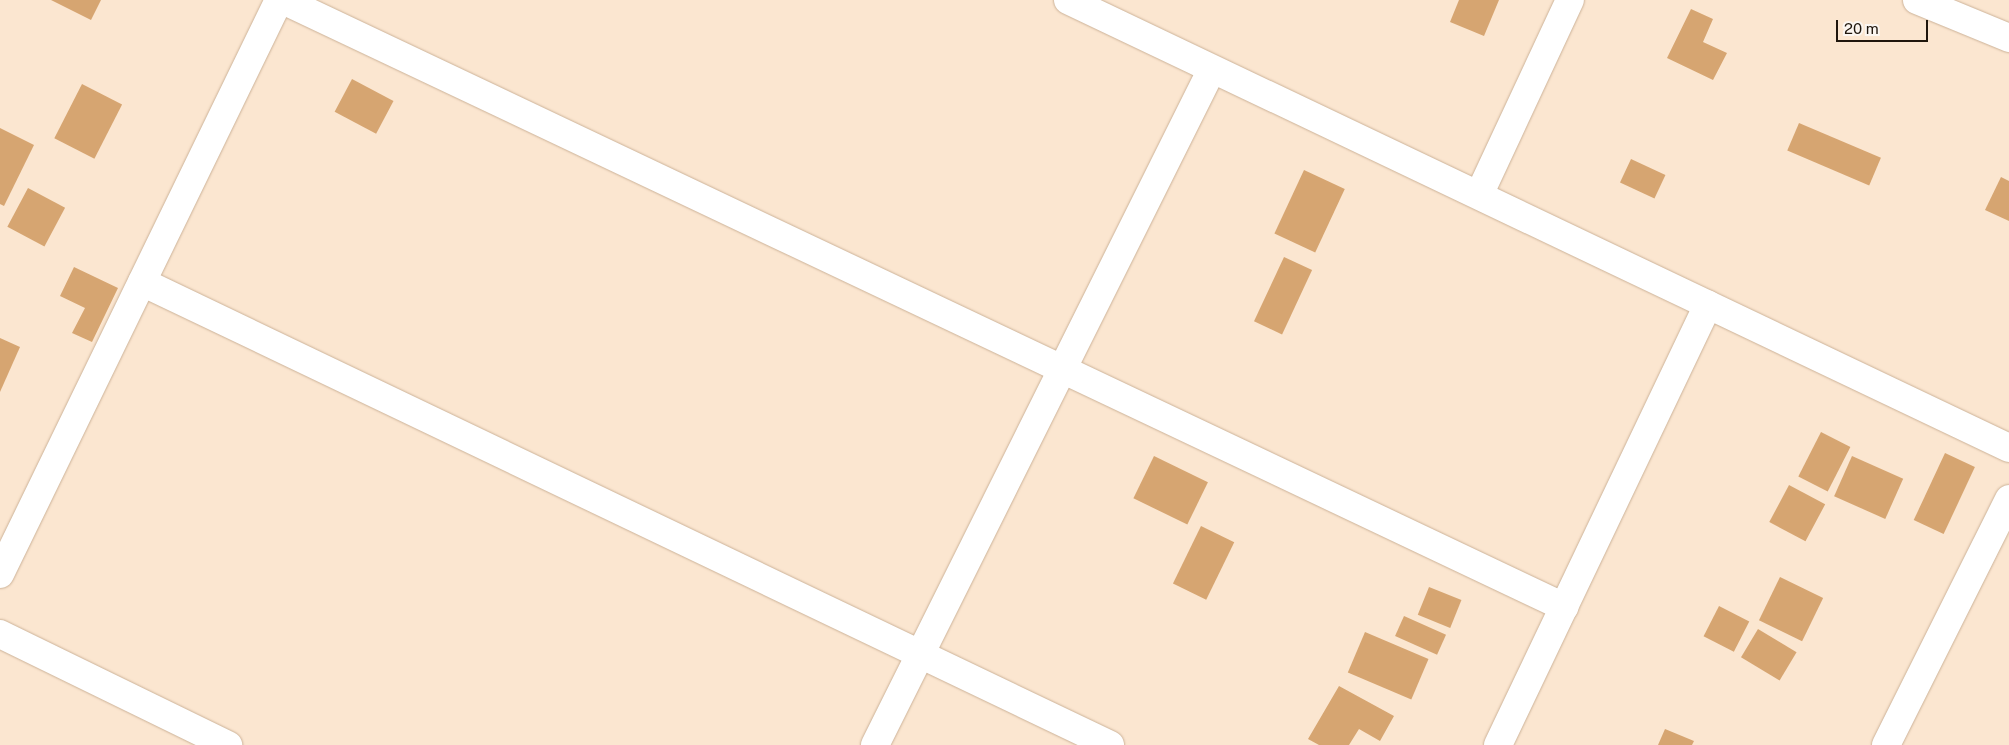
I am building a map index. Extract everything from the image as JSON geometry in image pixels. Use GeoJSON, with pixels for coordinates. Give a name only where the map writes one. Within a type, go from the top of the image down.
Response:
{"type":"FeatureCollection","features":[{"type":"Feature","properties":{"kind":"street"},"geometry":{"type":"LineString","coordinates":[[0,574],[281,0],[1564,607]]}},
{"type":"Feature","properties":{"kind":"street"},"geometry":{"type":"LineString","coordinates":[[1068,0],[2009,448]]}},
{"type":"Feature","properties":{"kind":"street"},"geometry":{"type":"LineString","coordinates":[[1479,195],[1570,0]]}},
{"type":"Feature","properties":{"kind":"street"},"geometry":{"type":"LineString","coordinates":[[1917,0],[2009,38]]}},
{"type":"Feature","properties":{"kind":"street"},"geometry":{"type":"LineString","coordinates":[[875,745],[1212,68]]}},
{"type":"Feature","properties":{"kind":"street"},"geometry":{"type":"LineString","coordinates":[[142,282],[1110,745]]}},
{"type":"Feature","properties":{"kind":"street"},"geometry":{"type":"LineString","coordinates":[[1498,745],[1708,304]]}},
{"type":"Feature","properties":{"kind":"street"},"geometry":{"type":"LineString","coordinates":[[1886,745],[2009,499]]}},
{"type":"Feature","properties":{"kind":"street"},"geometry":{"type":"LineString","coordinates":[[0,634],[228,745]]}},
{"type":"Feature","properties":{"kind":"building"},"geometry":{"type":"Polygon","coordinates":[[[51,0],[101,0],[91,20],[51,0]]]}},
{"type":"Feature","properties":{"kind":"building"},"geometry":{"type":"Polygon","coordinates":[[[1459,0],[1499,0],[1484,36],[1450,22],[1459,0]]]}},
{"type":"Feature","properties":{"kind":"building"},"geometry":{"type":"Polygon","coordinates":[[[1691,9],[1713,19],[1703,42],[1727,53],[1713,80],[1667,58],[1691,9]]]}},
{"type":"Feature","properties":{"kind":"building"},"geometry":{"type":"Polygon","coordinates":[[[352,79],[393,101],[376,134],[335,112],[352,79]]]}},
{"type":"Feature","properties":{"kind":"building"},"geometry":{"type":"Polygon","coordinates":[[[82,84],[122,104],[94,159],[54,138],[82,84]]]}},
{"type":"Feature","properties":{"kind":"building"},"geometry":{"type":"Polygon","coordinates":[[[1799,123],[1881,158],[1869,185],[1787,151],[1799,123]]]}},
{"type":"Feature","properties":{"kind":"building"},"geometry":{"type":"Polygon","coordinates":[[[0,128],[34,145],[4,206],[0,204],[0,128]]]}},
{"type":"Feature","properties":{"kind":"building"},"geometry":{"type":"Polygon","coordinates":[[[1631,159],[1665,175],[1654,199],[1620,183],[1631,159]]]}},
{"type":"Feature","properties":{"kind":"building"},"geometry":{"type":"Polygon","coordinates":[[[1304,170],[1345,189],[1315,252],[1274,233],[1304,170]]]}},
{"type":"Feature","properties":{"kind":"building"},"geometry":{"type":"Polygon","coordinates":[[[2001,177],[2009,181],[2009,221],[1985,210],[2001,177]]]}},
{"type":"Feature","properties":{"kind":"building"},"geometry":{"type":"Polygon","coordinates":[[[28,188],[65,208],[44,247],[7,227],[28,188]]]}},
{"type":"Feature","properties":{"kind":"building"},"geometry":{"type":"Polygon","coordinates":[[[1284,257],[1312,270],[1282,334],[1254,321],[1284,257]]]}},
{"type":"Feature","properties":{"kind":"building"},"geometry":{"type":"Polygon","coordinates":[[[74,267],[118,288],[92,342],[72,333],[85,308],[60,296],[74,267]]]}},
{"type":"Feature","properties":{"kind":"building"},"geometry":{"type":"Polygon","coordinates":[[[0,338],[20,347],[0,392],[0,338]]]}},
{"type":"Feature","properties":{"kind":"building"},"geometry":{"type":"Polygon","coordinates":[[[1821,432],[1850,447],[1828,492],[1798,477],[1821,432]]]}},
{"type":"Feature","properties":{"kind":"building"},"geometry":{"type":"Polygon","coordinates":[[[1945,453],[1975,467],[1944,534],[1914,520],[1945,453]]]}},
{"type":"Feature","properties":{"kind":"building"},"geometry":{"type":"Polygon","coordinates":[[[1154,456],[1208,482],[1187,525],[1133,498],[1154,456]]]}},
{"type":"Feature","properties":{"kind":"building"},"geometry":{"type":"Polygon","coordinates":[[[1852,456],[1903,479],[1885,519],[1834,496],[1852,456]]]}},
{"type":"Feature","properties":{"kind":"building"},"geometry":{"type":"Polygon","coordinates":[[[1789,485],[1825,504],[1805,541],[1769,522],[1789,485]]]}},
{"type":"Feature","properties":{"kind":"building"},"geometry":{"type":"Polygon","coordinates":[[[1201,526],[1234,542],[1206,600],[1173,584],[1201,526]]]}},
{"type":"Feature","properties":{"kind":"building"},"geometry":{"type":"Polygon","coordinates":[[[1780,577],[1823,598],[1802,641],[1759,620],[1780,577]]]}},
{"type":"Feature","properties":{"kind":"building"},"geometry":{"type":"Polygon","coordinates":[[[1429,587],[1461,600],[1450,628],[1418,615],[1429,587]]]}},
{"type":"Feature","properties":{"kind":"building"},"geometry":{"type":"Polygon","coordinates":[[[1719,606],[1749,621],[1734,652],[1704,636],[1719,606]]]}},
{"type":"Feature","properties":{"kind":"building"},"geometry":{"type":"Polygon","coordinates":[[[1404,616],[1446,635],[1437,655],[1395,636],[1404,616]]]}},
{"type":"Feature","properties":{"kind":"building"},"geometry":{"type":"Polygon","coordinates":[[[1758,629],[1797,652],[1780,680],[1741,657],[1758,629]]]}},
{"type":"Feature","properties":{"kind":"building"},"geometry":{"type":"Polygon","coordinates":[[[1365,632],[1429,659],[1411,699],[1348,673],[1365,632]]]}},
{"type":"Feature","properties":{"kind":"building"},"geometry":{"type":"Polygon","coordinates":[[[1339,686],[1394,716],[1380,741],[1359,729],[1349,745],[1319,745],[1308,739],[1339,686]]]}},
{"type":"Feature","properties":{"kind":"building"},"geometry":{"type":"Polygon","coordinates":[[[1665,729],[1694,741],[1692,745],[1658,745],[1665,729]]]}}]}
